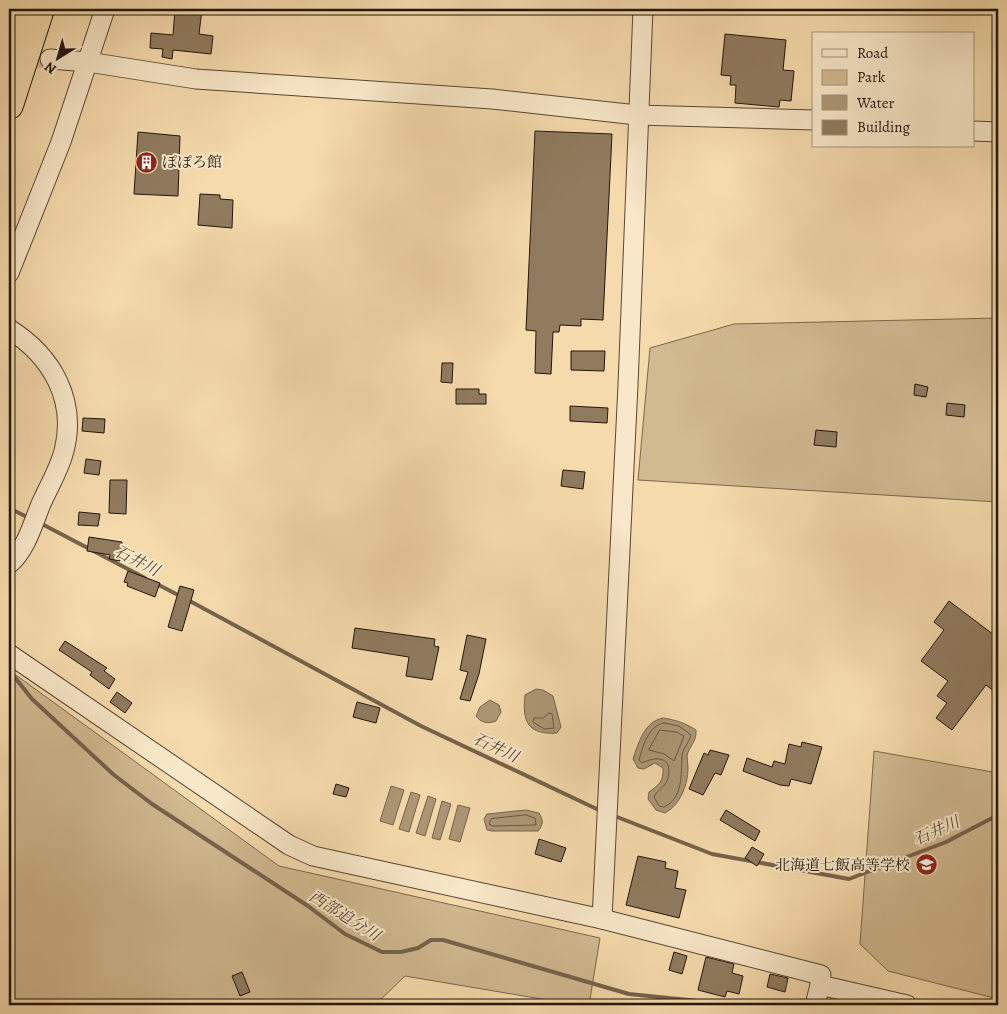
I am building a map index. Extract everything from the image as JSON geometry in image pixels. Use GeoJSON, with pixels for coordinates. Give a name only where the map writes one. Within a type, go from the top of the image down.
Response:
{"type":"FeatureCollection","features":[{"type":"Feature","properties":{"kind":"highway"},"geometry":{"type":"LineString","coordinates":[[9,37],[18,9]]}},
{"type":"Feature","properties":{"kind":"highway"},"geometry":{"type":"LineString","coordinates":[[9,105],[40,9]]}},
{"type":"Feature","properties":{"kind":"street"},"geometry":{"type":"LineString","coordinates":[[9,273],[61,142],[105,9]]}},
{"type":"Feature","properties":{"kind":"street"},"geometry":{"type":"LineString","coordinates":[[602,919],[628,385],[637,114],[643,9]]}},
{"type":"Feature","properties":{"kind":"street"},"geometry":{"type":"LineString","coordinates":[[50,59],[88,62],[196,79],[492,100],[637,114],[812,120]]}},
{"type":"Feature","properties":{"kind":"street"},"geometry":{"type":"LineString","coordinates":[[974,130],[998,132]]}},
{"type":"Feature","properties":{"kind":"street"},"geometry":{"type":"LineString","coordinates":[[9,329],[29,343],[50,364],[59,384],[68,426],[58,468],[30,530],[15,559],[9,564]]}},
{"type":"Feature","properties":{"kind":"street"},"geometry":{"type":"LineString","coordinates":[[9,654],[289,845],[313,856],[602,919],[821,975],[815,1005]]}},
{"type":"Feature","properties":{"kind":"street"},"geometry":{"type":"LineString","coordinates":[[820,985],[907,1005]]}},
{"type":"Feature","properties":{"kind":"green space"},"geometry":{"type":"Polygon","coordinates":[[[998,318],[998,502],[638,480],[650,348],[734,324],[998,318]]]}},
{"type":"Feature","properties":{"kind":"green space"},"geometry":{"type":"Polygon","coordinates":[[[9,670],[279,866],[600,938],[589,1005],[577,1005],[405,976],[375,1005],[9,1005],[9,670]]]}},
{"type":"Feature","properties":{"kind":"green space","name":"北海道七飯高等学校"},"geometry":{"type":"Polygon","coordinates":[[[874,751],[998,773],[998,999],[888,971],[860,944],[874,751]]]}},
{"type":"Feature","properties":{"kind":"water"},"geometry":{"type":"Polygon","coordinates":[[[536,689],[543,690],[553,696],[561,727],[557,733],[539,732],[529,725],[526,719],[525,695],[536,689]]]}},
{"type":"Feature","properties":{"kind":"water"},"geometry":{"type":"Polygon","coordinates":[[[490,700],[499,705],[501,712],[496,721],[485,722],[476,716],[480,707],[490,700]]]}},
{"type":"Feature","properties":{"kind":"water"},"geometry":{"type":"Polygon","coordinates":[[[663,718],[680,722],[696,730],[695,738],[687,756],[688,774],[685,788],[675,805],[665,813],[656,810],[648,799],[649,792],[662,779],[663,768],[655,763],[644,769],[638,768],[633,759],[647,728],[663,718]]]}},
{"type":"Feature","properties":{"kind":"water"},"geometry":{"type":"Polygon","coordinates":[[[391,786],[404,790],[393,825],[380,821],[391,786]]]}},
{"type":"Feature","properties":{"kind":"water"},"geometry":{"type":"Polygon","coordinates":[[[411,792],[420,795],[409,832],[399,829],[411,792]]]}},
{"type":"Feature","properties":{"kind":"water"},"geometry":{"type":"Polygon","coordinates":[[[428,796],[436,799],[425,836],[416,833],[428,796]]]}},
{"type":"Feature","properties":{"kind":"water"},"geometry":{"type":"Polygon","coordinates":[[[442,801],[451,804],[440,840],[432,838],[442,801]]]}},
{"type":"Feature","properties":{"kind":"water"},"geometry":{"type":"Polygon","coordinates":[[[458,805],[470,808],[460,842],[449,839],[458,805]]]}},
{"type":"Feature","properties":{"kind":"water"},"geometry":{"type":"Polygon","coordinates":[[[526,810],[539,813],[542,822],[538,831],[487,830],[484,819],[487,814],[526,810]]]}},
{"type":"Feature","properties":{"kind":"building"},"geometry":{"type":"Polygon","coordinates":[[[175,9],[202,9],[199,34],[213,36],[211,54],[173,50],[172,59],[162,57],[163,49],[150,48],[151,33],[173,35],[175,9]]]}},
{"type":"Feature","properties":{"kind":"building"},"geometry":{"type":"Polygon","coordinates":[[[725,34],[786,40],[783,70],[794,71],[791,101],[780,100],[779,107],[735,103],[736,85],[730,85],[731,76],[721,75],[725,34]]]}},
{"type":"Feature","properties":{"kind":"building"},"geometry":{"type":"Polygon","coordinates":[[[535,131],[612,134],[603,320],[581,319],[581,326],[560,325],[559,332],[553,332],[551,374],[535,373],[536,331],[526,330],[535,131]]]}},
{"type":"Feature","properties":{"kind":"building","name":"ぽぽろ館"},"geometry":{"type":"Polygon","coordinates":[[[138,132],[180,136],[178,196],[134,194],[138,132]]]}},
{"type":"Feature","properties":{"kind":"building"},"geometry":{"type":"Polygon","coordinates":[[[200,194],[220,195],[220,199],[233,200],[232,228],[198,225],[200,194]]]}},
{"type":"Feature","properties":{"kind":"building"},"geometry":{"type":"Polygon","coordinates":[[[571,351],[605,351],[604,371],[571,370],[571,351]]]}},
{"type":"Feature","properties":{"kind":"building"},"geometry":{"type":"Polygon","coordinates":[[[442,363],[453,363],[452,383],[441,382],[442,363]]]}},
{"type":"Feature","properties":{"kind":"building"},"geometry":{"type":"Polygon","coordinates":[[[915,384],[928,387],[926,397],[914,395],[915,384]]]}},
{"type":"Feature","properties":{"kind":"building"},"geometry":{"type":"Polygon","coordinates":[[[456,389],[479,389],[479,394],[486,394],[486,404],[456,404],[456,389]]]}},
{"type":"Feature","properties":{"kind":"building"},"geometry":{"type":"Polygon","coordinates":[[[947,403],[965,405],[964,417],[946,415],[947,403]]]}},
{"type":"Feature","properties":{"kind":"building"},"geometry":{"type":"Polygon","coordinates":[[[570,406],[608,408],[607,423],[570,421],[570,406]]]}},
{"type":"Feature","properties":{"kind":"building"},"geometry":{"type":"Polygon","coordinates":[[[83,418],[105,419],[104,433],[82,431],[83,418]]]}},
{"type":"Feature","properties":{"kind":"building"},"geometry":{"type":"Polygon","coordinates":[[[816,430],[837,432],[836,447],[814,445],[816,430]]]}},
{"type":"Feature","properties":{"kind":"building"},"geometry":{"type":"Polygon","coordinates":[[[86,459],[101,461],[99,475],[84,473],[86,459]]]}},
{"type":"Feature","properties":{"kind":"building"},"geometry":{"type":"Polygon","coordinates":[[[563,470],[585,472],[583,489],[561,486],[563,470]]]}},
{"type":"Feature","properties":{"kind":"building"},"geometry":{"type":"Polygon","coordinates":[[[110,480],[127,480],[126,514],[109,513],[110,480]]]}},
{"type":"Feature","properties":{"kind":"building"},"geometry":{"type":"Polygon","coordinates":[[[79,512],[100,514],[98,526],[78,525],[79,512]]]}},
{"type":"Feature","properties":{"kind":"building"},"geometry":{"type":"Polygon","coordinates":[[[89,537],[122,542],[120,561],[109,559],[110,555],[87,551],[89,537]]]}},
{"type":"Feature","properties":{"kind":"building"},"geometry":{"type":"Polygon","coordinates":[[[128,571],[160,583],[155,597],[127,586],[128,583],[124,582],[128,571]]]}},
{"type":"Feature","properties":{"kind":"building"},"geometry":{"type":"Polygon","coordinates":[[[180,586],[194,590],[182,631],[168,627],[180,586]]]}},
{"type":"Feature","properties":{"kind":"building"},"geometry":{"type":"Polygon","coordinates":[[[949,601],[998,638],[998,655],[992,664],[998,669],[998,694],[986,685],[952,730],[936,718],[947,703],[937,696],[948,681],[921,661],[944,630],[934,622],[949,601]]]}},
{"type":"Feature","properties":{"kind":"building"},"geometry":{"type":"Polygon","coordinates":[[[355,628],[435,639],[434,646],[439,647],[432,680],[406,676],[409,657],[352,648],[355,628]]]}},
{"type":"Feature","properties":{"kind":"building"},"geometry":{"type":"Polygon","coordinates":[[[467,635],[486,639],[479,674],[470,701],[460,699],[468,672],[460,670],[467,635]]]}},
{"type":"Feature","properties":{"kind":"building"},"geometry":{"type":"Polygon","coordinates":[[[65,641],[107,668],[104,671],[115,679],[109,689],[90,675],[92,672],[59,650],[65,641]]]}},
{"type":"Feature","properties":{"kind":"building"},"geometry":{"type":"Polygon","coordinates":[[[117,692],[132,703],[125,713],[110,702],[117,692]]]}},
{"type":"Feature","properties":{"kind":"building"},"geometry":{"type":"Polygon","coordinates":[[[357,702],[380,708],[376,723],[353,717],[357,702]]]}},
{"type":"Feature","properties":{"kind":"building"},"geometry":{"type":"Polygon","coordinates":[[[802,742],[822,747],[811,784],[791,779],[789,786],[780,785],[743,771],[747,758],[772,767],[774,761],[785,764],[789,744],[801,747],[802,742]]]}},
{"type":"Feature","properties":{"kind":"building"},"geometry":{"type":"Polygon","coordinates":[[[710,750],[729,755],[721,775],[715,773],[703,795],[689,789],[704,753],[708,755],[710,750]]]}},
{"type":"Feature","properties":{"kind":"building"},"geometry":{"type":"Polygon","coordinates":[[[336,784],[349,788],[346,797],[333,794],[336,784]]]}},
{"type":"Feature","properties":{"kind":"building"},"geometry":{"type":"Polygon","coordinates":[[[726,810],[760,831],[755,841],[720,820],[726,810]]]}},
{"type":"Feature","properties":{"kind":"building"},"geometry":{"type":"Polygon","coordinates":[[[539,839],[566,848],[561,862],[535,854],[539,839]]]}},
{"type":"Feature","properties":{"kind":"building"},"geometry":{"type":"Polygon","coordinates":[[[752,847],[764,854],[757,866],[745,858],[752,847]]]}},
{"type":"Feature","properties":{"kind":"building"},"geometry":{"type":"Polygon","coordinates":[[[638,856],[666,862],[665,868],[678,871],[675,888],[686,890],[679,918],[626,905],[638,856]]]}},
{"type":"Feature","properties":{"kind":"building"},"geometry":{"type":"Polygon","coordinates":[[[674,952],[687,956],[682,974],[669,970],[674,952]]]}},
{"type":"Feature","properties":{"kind":"building"},"geometry":{"type":"Polygon","coordinates":[[[706,957],[734,964],[732,973],[743,976],[739,994],[727,991],[725,997],[698,990],[706,957]]]}},
{"type":"Feature","properties":{"kind":"building"},"geometry":{"type":"Polygon","coordinates":[[[242,972],[250,992],[240,996],[232,976],[242,972]]]}},
{"type":"Feature","properties":{"kind":"building"},"geometry":{"type":"Polygon","coordinates":[[[770,974],[788,978],[785,992],[767,987],[770,974]]]}},
{"type":"Feature","properties":{"kind":"waterway","name":"石井川"},"geometry":{"type":"LineString","coordinates":[[9,508],[29,518]]}},
{"type":"Feature","properties":{"kind":"waterway","name":"石井川"},"geometry":{"type":"LineString","coordinates":[[40,523],[145,578]]}},
{"type":"Feature","properties":{"kind":"waterway","name":"石井川"},"geometry":{"type":"LineString","coordinates":[[155,583],[180,596]]}},
{"type":"Feature","properties":{"kind":"waterway","name":"石井川"},"geometry":{"type":"LineString","coordinates":[[186,599],[421,726],[601,811]]}},
{"type":"Feature","properties":{"kind":"waterway","name":"西部追分川"},"geometry":{"type":"LineString","coordinates":[[9,670],[32,699],[114,775],[152,804],[308,906],[345,934],[382,952],[401,952],[418,948],[431,940],[443,940],[629,994],[738,1005]]}},
{"type":"Feature","properties":{"kind":"waterway","name":"石井川"},"geometry":{"type":"LineString","coordinates":[[612,815],[712,854],[849,879],[946,842],[998,815]]}},
{"type":"Feature","properties":{"kind":"tunnel"},"geometry":{"type":"LineString","coordinates":[[9,56],[50,59]]}},
{"type":"Feature","properties":{"kind":"place","name":"ぽぽろ館"},"geometry":{"type":"Point","coordinates":[146,162]}},
{"type":"Feature","properties":{"kind":"place","name":"北海道七飯高等学校"},"geometry":{"type":"Point","coordinates":[926,865]}}]}
